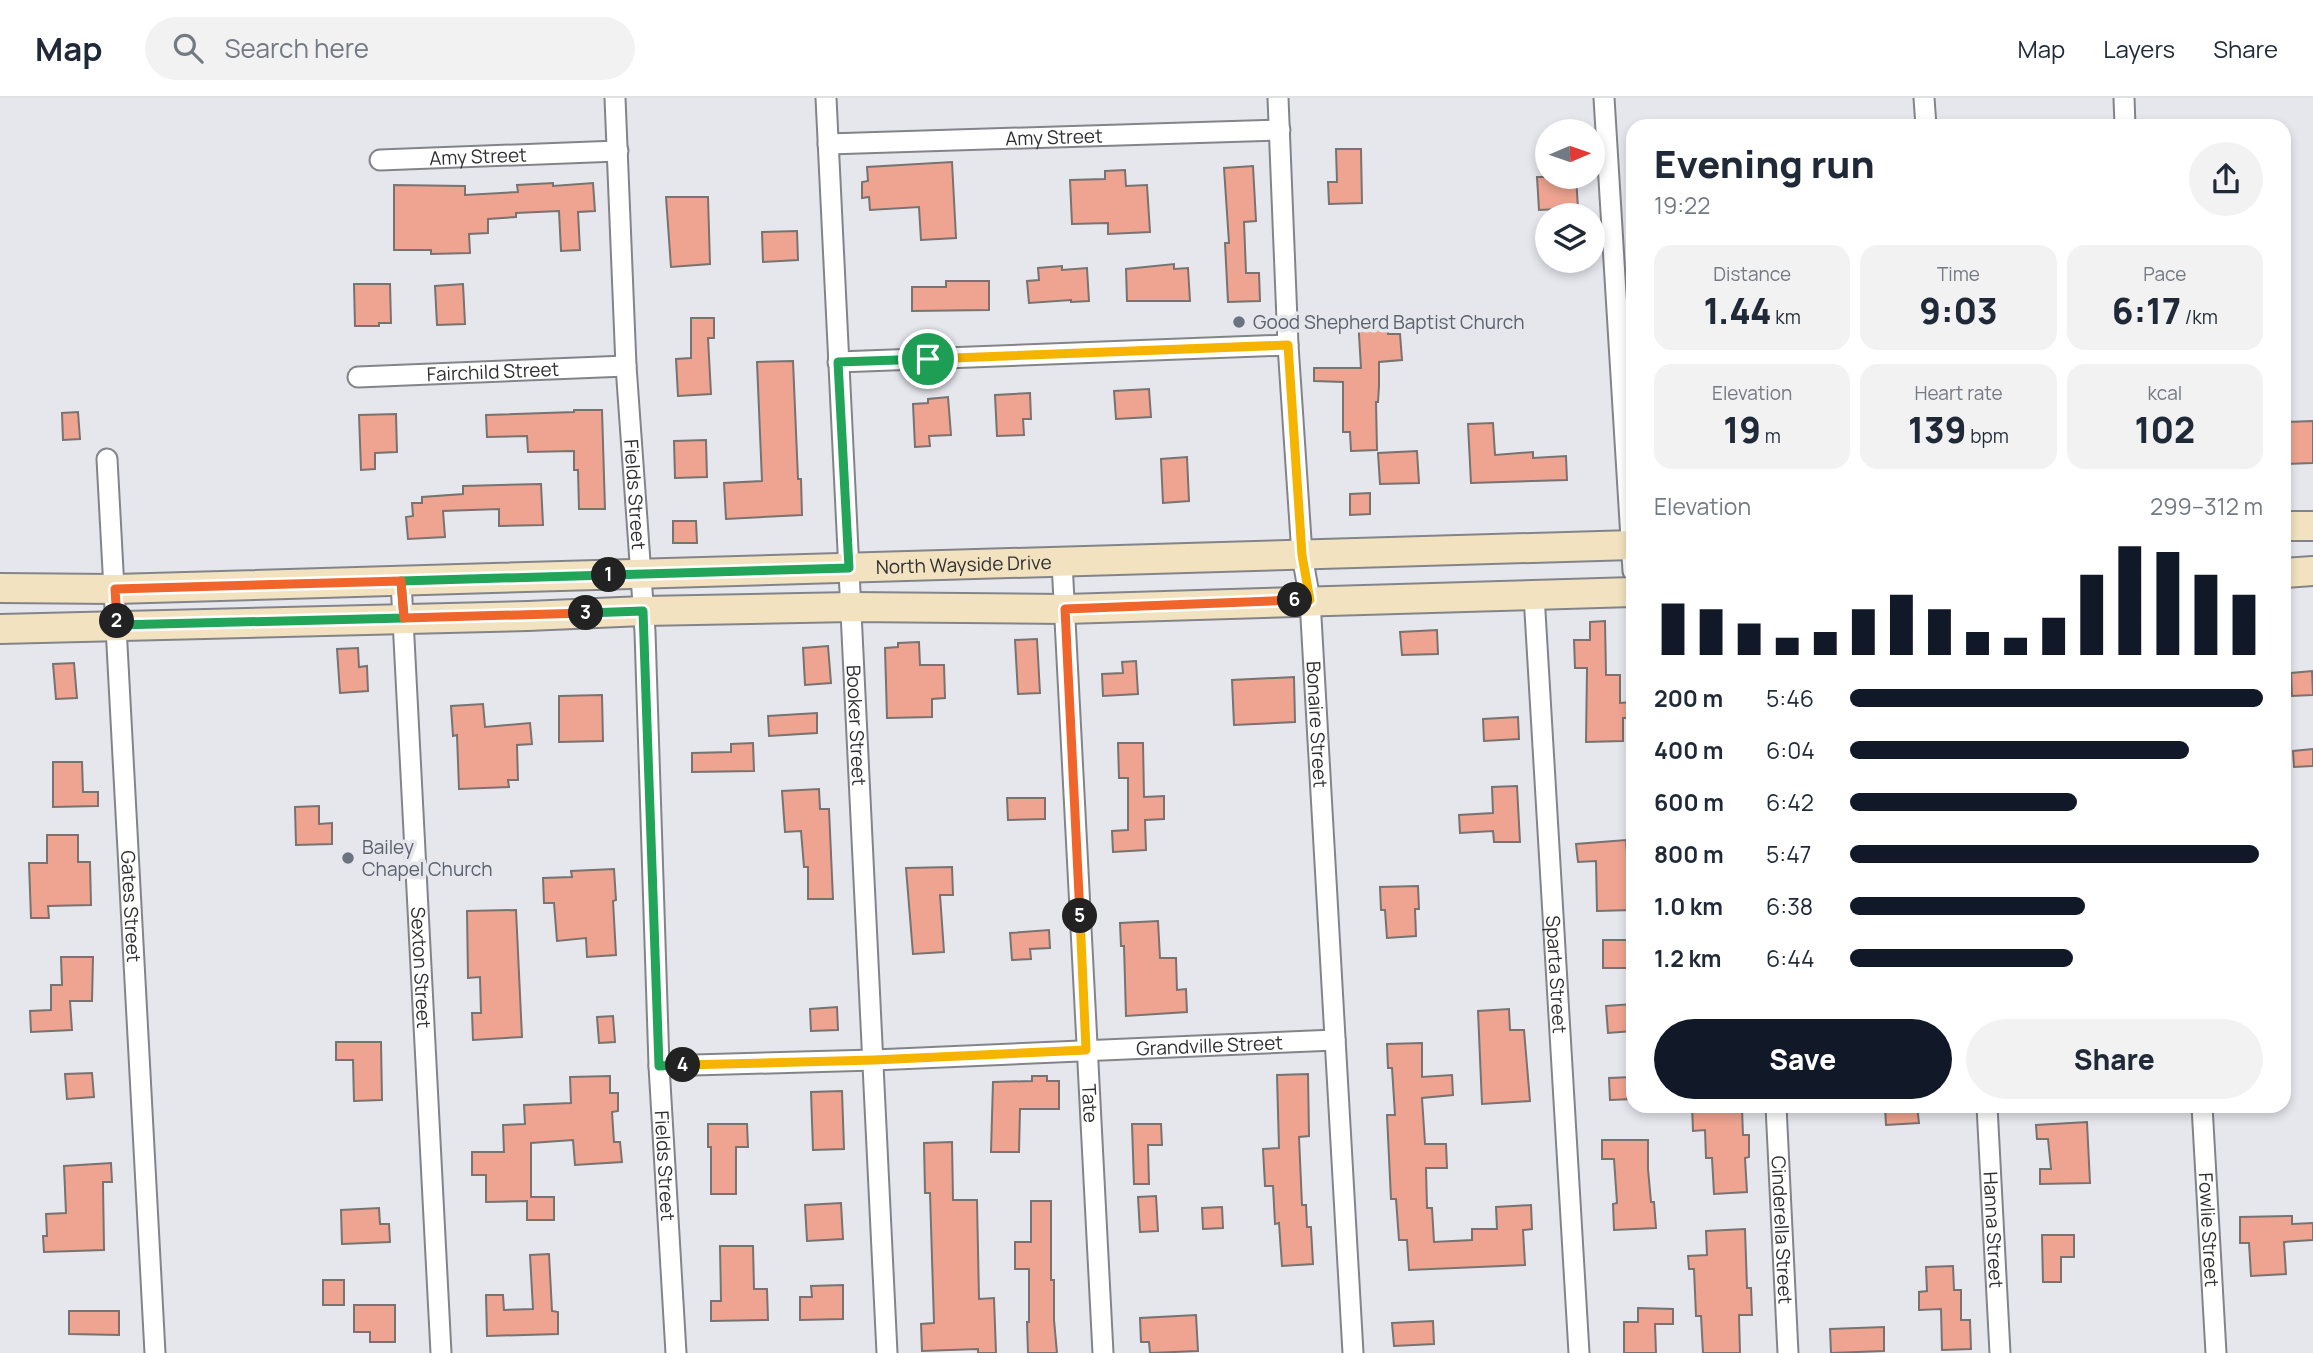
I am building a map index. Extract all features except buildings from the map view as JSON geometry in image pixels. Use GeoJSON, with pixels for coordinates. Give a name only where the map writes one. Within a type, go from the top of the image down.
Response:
{"type":"FeatureCollection","features":[{"type":"Feature","properties":{"kind":"main road"},"geometry":{"type":"LineString","coordinates":[[2291,526],[2313,526]]}},
{"type":"Feature","properties":{"kind":"main road","name":"North Wayside Drive"},"geometry":{"type":"LineString","coordinates":[[0,588],[115,589],[1302,555],[1626,554]]}},
{"type":"Feature","properties":{"kind":"main road"},"geometry":{"type":"LineString","coordinates":[[2291,573],[2313,571]]}},
{"type":"Feature","properties":{"kind":"main road","name":"North Wayside Drive"},"geometry":{"type":"LineString","coordinates":[[0,629],[852,607],[1065,609],[1626,592]]}},
{"type":"Feature","properties":{"kind":"street","name":"Fields Street"},"geometry":{"type":"LineString","coordinates":[[615,98],[626,366],[643,611],[659,1066],[676,1353]]}},
{"type":"Feature","properties":{"kind":"street","name":"Booker Street"},"geometry":{"type":"LineString","coordinates":[[826,98],[887,1353]]}},
{"type":"Feature","properties":{"kind":"street","name":"Bonaire Street"},"geometry":{"type":"LineString","coordinates":[[1278,98],[1288,345],[1302,555],[1310,600],[1353,1353]]}},
{"type":"Feature","properties":{"kind":"street"},"geometry":{"type":"LineString","coordinates":[[1604,98],[1626,456]]}},
{"type":"Feature","properties":{"kind":"street"},"geometry":{"type":"LineString","coordinates":[[1924,98],[1926,119]]}},
{"type":"Feature","properties":{"kind":"street"},"geometry":{"type":"LineString","coordinates":[[2124,98],[2125,119]]}},
{"type":"Feature","properties":{"kind":"street","name":"Amy Street"},"geometry":{"type":"LineString","coordinates":[[828,144],[1280,130]]}},
{"type":"Feature","properties":{"kind":"street","name":"Amy Street"},"geometry":{"type":"LineString","coordinates":[[380,160],[618,151]]}},
{"type":"Feature","properties":{"kind":"street"},"geometry":{"type":"LineString","coordinates":[[838,362],[1288,345]]}},
{"type":"Feature","properties":{"kind":"street","name":"Fairchild Street"},"geometry":{"type":"LineString","coordinates":[[358,377],[626,366]]}},
{"type":"Feature","properties":{"kind":"street","name":"Gates Street"},"geometry":{"type":"LineString","coordinates":[[107,460],[155,1353]]}},
{"type":"Feature","properties":{"kind":"street","name":"Tate"},"geometry":{"type":"LineString","coordinates":[[1062,562],[1103,1353]]}},
{"type":"Feature","properties":{"kind":"street","name":"Sexton Street"},"geometry":{"type":"LineString","coordinates":[[401,581],[440,1353]]}},
{"type":"Feature","properties":{"kind":"street","name":"Sparta Street"},"geometry":{"type":"LineString","coordinates":[[1534,595],[1579,1353]]}},
{"type":"Feature","properties":{"kind":"street","name":"Grandville Street"},"geometry":{"type":"LineString","coordinates":[[659,1066],[874,1060],[1335,1040]]}},
{"type":"Feature","properties":{"kind":"street","name":"Cinderella Street"},"geometry":{"type":"LineString","coordinates":[[1776,1113],[1788,1353]]}},
{"type":"Feature","properties":{"kind":"street","name":"Hanna Street"},"geometry":{"type":"LineString","coordinates":[[1987,1113],[2000,1353]]}},
{"type":"Feature","properties":{"kind":"street","name":"Fowlie Street"},"geometry":{"type":"LineString","coordinates":[[2202,1113],[2216,1353]]}},
{"type":"Feature","properties":{"kind":"place","name":"Good Shepherd Baptist Church"},"geometry":{"type":"Point","coordinates":[1239,322]}},
{"type":"Feature","properties":{"kind":"place","name":"Bailey Chapel Church"},"geometry":{"type":"Point","coordinates":[348,858]}},
{"type":"Feature","properties":{"kind":"route"},"geometry":{"type":"LineString","coordinates":[[928,359],[838,362],[849,568],[401,581],[404,618],[117,625],[115,589],[401,581],[404,618],[643,611],[659,1066],[1086,1050],[1065,609],[1310,600],[1302,555],[1288,345],[928,359]]}}]}
